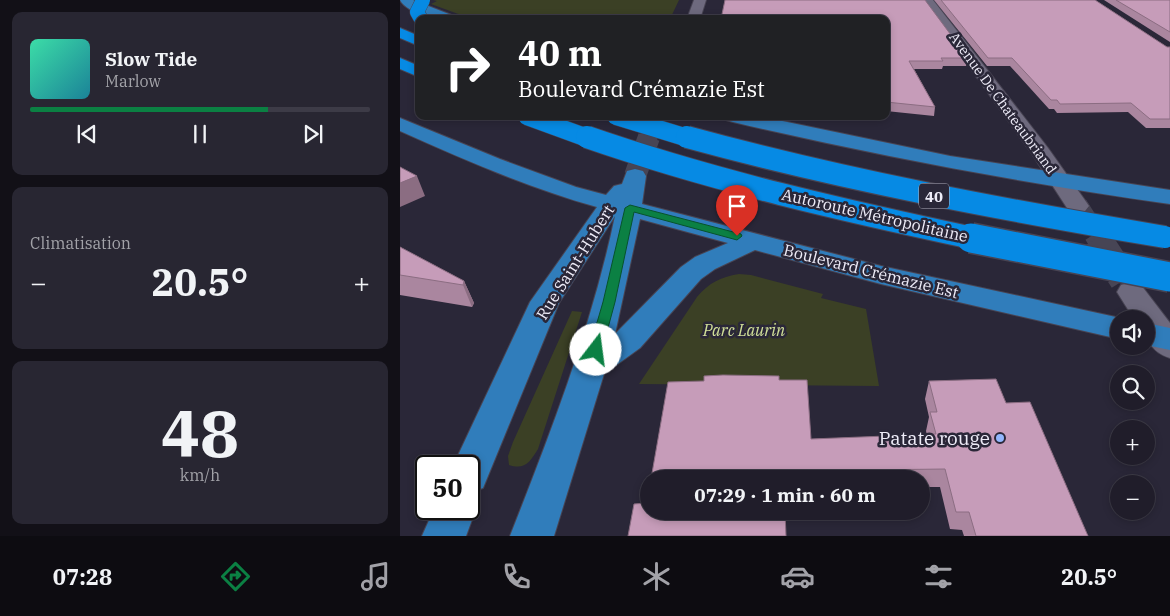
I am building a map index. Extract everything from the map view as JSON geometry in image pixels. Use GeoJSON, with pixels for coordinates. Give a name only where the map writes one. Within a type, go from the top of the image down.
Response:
{"type":"FeatureCollection","features":[{"type":"Feature","properties":{"kind":"highway"},"geometry":{"type":"LineString","coordinates":[[419,15],[417,12],[423,0]]}},
{"type":"Feature","properties":{"kind":"highway"},"geometry":{"type":"LineString","coordinates":[[400,32],[415,40]]}},
{"type":"Feature","properties":{"kind":"highway"},"geometry":{"type":"LineString","coordinates":[[400,63],[415,70]]}},
{"type":"Feature","properties":{"kind":"highway"},"geometry":{"type":"LineString","coordinates":[[400,76],[415,80]]}},
{"type":"Feature","properties":{"kind":"highway","name":"Autoroute Métropolitaine"},"geometry":{"type":"LineString","coordinates":[[538,120],[639,155],[785,195],[927,228],[1170,277]]}},
{"type":"Feature","properties":{"kind":"highway","name":"Autoroute Métropolitaine"},"geometry":{"type":"LineString","coordinates":[[630,120],[706,142],[872,183],[1043,217],[1170,238]]}},
{"type":"Feature","properties":{"kind":"main road"},"geometry":{"type":"LineString","coordinates":[[405,0],[412,5],[438,15]]}},
{"type":"Feature","properties":{"kind":"main road"},"geometry":{"type":"LineString","coordinates":[[751,120],[887,150],[1170,197]]}},
{"type":"Feature","properties":{"kind":"main road","name":"Boulevard Crémazie Est"},"geometry":{"type":"LineString","coordinates":[[400,124],[501,168],[568,192],[915,283],[1110,326]]}},
{"type":"Feature","properties":{"kind":"main road","name":"Rue Saint-Hubert"},"geometry":{"type":"LineString","coordinates":[[532,536],[591,366],[609,302],[621,205]]}},
{"type":"Feature","properties":{"kind":"main road","name":"Rue Saint-Hubert"},"geometry":{"type":"LineString","coordinates":[[478,455],[545,302],[621,205]]}},
{"type":"Feature","properties":{"kind":"main road"},"geometry":{"type":"LineString","coordinates":[[591,366],[629,340],[691,273],[705,263],[753,241]]}},
{"type":"Feature","properties":{"kind":"main road"},"geometry":{"type":"LineString","coordinates":[[444,536],[451,520]]}},
{"type":"Feature","properties":{"kind":"street"},"geometry":{"type":"LineString","coordinates":[[694,15],[700,0]]}},
{"type":"Feature","properties":{"kind":"street","name":"Avenue De Chateaubriand"},"geometry":{"type":"LineString","coordinates":[[927,0],[1036,146],[1077,206]]}},
{"type":"Feature","properties":{"kind":"street"},"geometry":{"type":"LineString","coordinates":[[1131,292],[1162,339]]}},
{"type":"Feature","properties":{"kind":"green space"},"geometry":{"type":"Polygon","coordinates":[[[433,0],[679,0],[672,15],[461,15],[431,4],[437,1],[433,0]]]}},
{"type":"Feature","properties":{"kind":"green space","name":"Parc Laurin"},"geometry":{"type":"Polygon","coordinates":[[[739,274],[751,275],[823,294],[821,298],[866,309],[879,386],[639,384],[697,297],[715,281],[739,274]]]}},
{"type":"Feature","properties":{"kind":"green space"},"geometry":{"type":"Polygon","coordinates":[[[572,311],[582,312],[538,449],[523,466],[509,465],[508,456],[513,442],[572,311]]]}},
{"type":"Feature","properties":{"kind":"building"},"geometry":{"type":"Polygon","coordinates":[[[725,0],[925,0],[968,58],[941,58],[943,61],[909,61],[935,107],[890,102],[890,15],[722,15],[725,0]]]}},
{"type":"Feature","properties":{"kind":"building"},"geometry":{"type":"Polygon","coordinates":[[[941,0],[1095,0],[1167,47],[1170,47],[1170,119],[1150,119],[1131,103],[1060,104],[1057,100],[1051,100],[1012,58],[988,58],[941,0]]]}},
{"type":"Feature","properties":{"kind":"building"},"geometry":{"type":"Polygon","coordinates":[[[1116,0],[1170,0],[1170,32],[1116,0]]]}},
{"type":"Feature","properties":{"kind":"building"},"geometry":{"type":"Polygon","coordinates":[[[400,167],[417,176],[400,183],[400,167]]]}},
{"type":"Feature","properties":{"kind":"building"},"geometry":{"type":"Polygon","coordinates":[[[400,247],[464,281],[463,285],[400,275],[400,247]]]}},
{"type":"Feature","properties":{"kind":"building"},"geometry":{"type":"Polygon","coordinates":[[[704,376],[779,376],[779,380],[807,380],[811,439],[936,434],[930,412],[937,412],[929,381],[996,379],[1006,403],[1030,402],[1088,536],[976,536],[969,512],[956,512],[945,469],[653,470],[668,382],[704,381],[704,376]]]}},
{"type":"Feature","properties":{"kind":"building"},"geometry":{"type":"Polygon","coordinates":[[[634,504],[640,504],[640,520],[785,520],[786,536],[628,536],[634,504]]]}},
{"type":"Feature","properties":{"kind":"tunnel"},"geometry":{"type":"LineString","coordinates":[[648,139],[655,120]]}},
{"type":"Feature","properties":{"kind":"tunnel"},"geometry":{"type":"LineString","coordinates":[[635,176],[649,137]]}},
{"type":"Feature","properties":{"kind":"tunnel"},"geometry":{"type":"LineString","coordinates":[[1077,206],[1098,239]]}},
{"type":"Feature","properties":{"kind":"tunnel"},"geometry":{"type":"LineString","coordinates":[[1097,238],[1124,280]]}},
{"type":"Feature","properties":{"kind":"place","name":"Patate rouge"},"geometry":{"type":"Point","coordinates":[1000,438]}},
{"type":"Feature","properties":{"kind":"route"},"geometry":{"type":"LineString","coordinates":[[596,350],[630,208],[737,236]]}}]}
